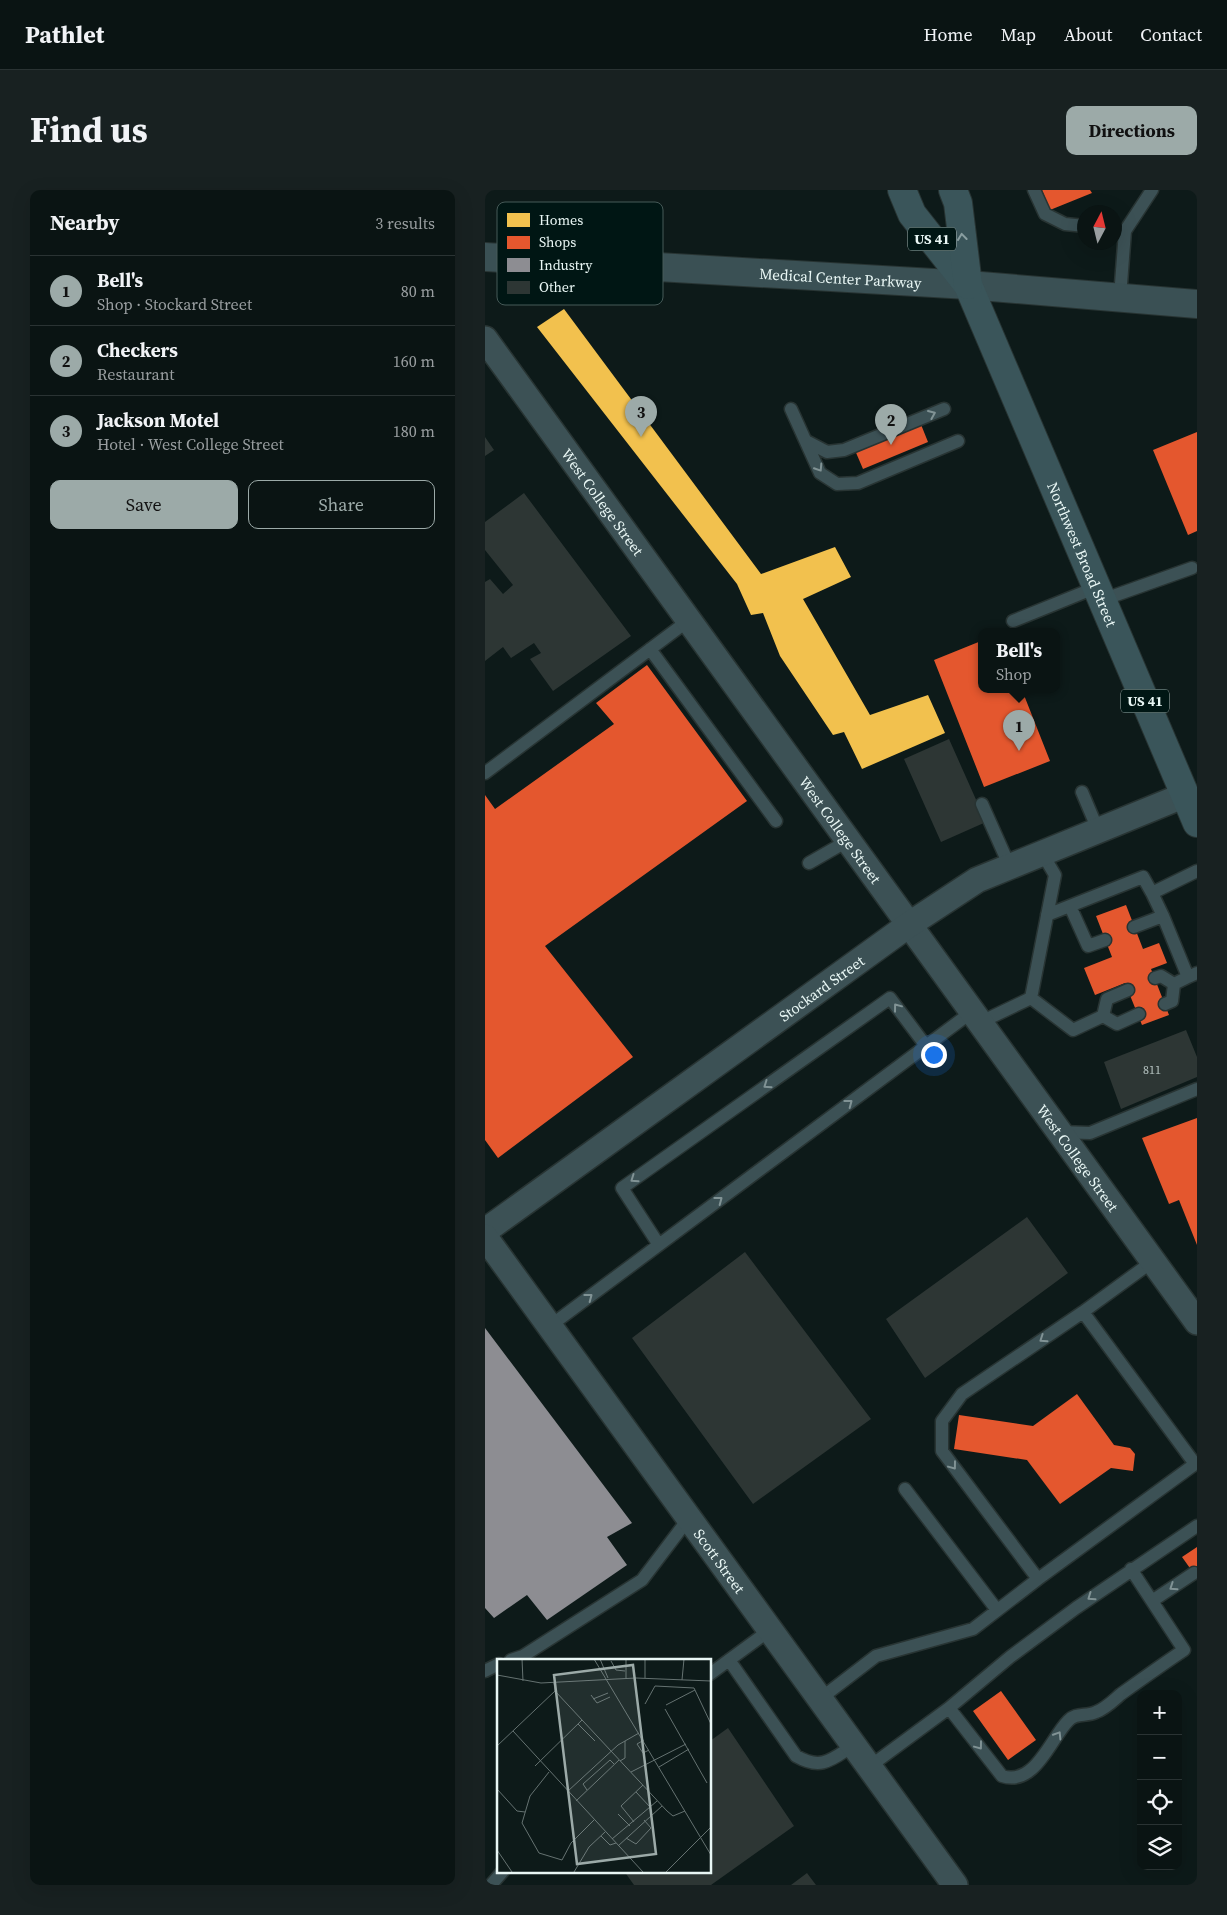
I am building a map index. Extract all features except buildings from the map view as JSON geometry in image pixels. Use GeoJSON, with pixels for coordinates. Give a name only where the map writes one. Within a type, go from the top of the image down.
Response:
{"type":"FeatureCollection","features":[{"type":"Feature","properties":{"kind":"main road","name":"Northwest Broad Street"},"geometry":{"type":"LineString","coordinates":[[902,190],[912,214],[968,285],[1197,823]]}},
{"type":"Feature","properties":{"kind":"main road","name":"Northwest Broad Street"},"geometry":{"type":"LineString","coordinates":[[953,190],[958,203],[968,285]]}},
{"type":"Feature","properties":{"kind":"main road","name":"Medical Center Parkway"},"geometry":{"type":"LineString","coordinates":[[663,267],[968,285],[1197,304]]}},
{"type":"Feature","properties":{"kind":"street","name":"West College Street"},"geometry":{"type":"LineString","coordinates":[[485,339],[911,924],[1197,1322]]}},
{"type":"Feature","properties":{"kind":"street","name":"Stockard Street"},"geometry":{"type":"LineString","coordinates":[[485,1231],[911,924],[977,880],[1185,795]]}},
{"type":"Feature","properties":{"kind":"street","name":"Scott Street"},"geometry":{"type":"LineString","coordinates":[[485,1237],[955,1885]]}},
{"type":"Feature","properties":{"kind":"lane"},"geometry":{"type":"LineString","coordinates":[[1034,190],[1045,214],[1065,224],[1077,225]]}},
{"type":"Feature","properties":{"kind":"lane"},"geometry":{"type":"LineString","coordinates":[[1122,226],[1152,190]]}},
{"type":"Feature","properties":{"kind":"lane"},"geometry":{"type":"LineString","coordinates":[[1119,250],[1120,297]]}},
{"type":"Feature","properties":{"kind":"lane"},"geometry":{"type":"LineString","coordinates":[[791,409],[820,472],[837,484],[858,483],[958,441]]}},
{"type":"Feature","properties":{"kind":"lane"},"geometry":{"type":"LineString","coordinates":[[806,442],[827,452],[843,450],[944,409]]}},
{"type":"Feature","properties":{"kind":"lane"},"geometry":{"type":"LineString","coordinates":[[1013,621],[1192,568]]}},
{"type":"Feature","properties":{"kind":"lane"},"geometry":{"type":"LineString","coordinates":[[485,773],[689,620]]}},
{"type":"Feature","properties":{"kind":"lane"},"geometry":{"type":"LineString","coordinates":[[650,649],[776,821]]}},
{"type":"Feature","properties":{"kind":"lane"},"geometry":{"type":"LineString","coordinates":[[1082,792],[1098,830]]}},
{"type":"Feature","properties":{"kind":"lane"},"geometry":{"type":"LineString","coordinates":[[982,804],[1010,867]]}},
{"type":"Feature","properties":{"kind":"lane"},"geometry":{"type":"LineString","coordinates":[[809,863],[849,840]]}},
{"type":"Feature","properties":{"kind":"lane"},"geometry":{"type":"LineString","coordinates":[[1031,998],[1055,875],[1042,853]]}},
{"type":"Feature","properties":{"kind":"lane"},"geometry":{"type":"LineString","coordinates":[[1152,893],[1197,871]]}},
{"type":"Feature","properties":{"kind":"lane"},"geometry":{"type":"LineString","coordinates":[[1047,916],[1143,877],[1193,975],[1174,984]]}},
{"type":"Feature","properties":{"kind":"lane"},"geometry":{"type":"LineString","coordinates":[[1070,906],[1088,946],[1105,940]]}},
{"type":"Feature","properties":{"kind":"lane"},"geometry":{"type":"LineString","coordinates":[[1134,927],[1163,916]]}},
{"type":"Feature","properties":{"kind":"lane"},"geometry":{"type":"LineString","coordinates":[[1155,978],[1161,976],[1174,984]]}},
{"type":"Feature","properties":{"kind":"lane"},"geometry":{"type":"LineString","coordinates":[[1165,1004],[1172,1002],[1174,984]]}},
{"type":"Feature","properties":{"kind":"lane"},"geometry":{"type":"LineString","coordinates":[[1103,1016],[1107,999],[1128,990]]}},
{"type":"Feature","properties":{"kind":"lane"},"geometry":{"type":"LineString","coordinates":[[659,1245],[622,1188],[890,998],[926,1046]]}},
{"type":"Feature","properties":{"kind":"lane"},"geometry":{"type":"LineString","coordinates":[[1031,998],[1073,1030],[1103,1016]]}},
{"type":"Feature","properties":{"kind":"lane"},"geometry":{"type":"LineString","coordinates":[[549,1326],[926,1046],[977,1017],[1031,998]]}},
{"type":"Feature","properties":{"kind":"lane"},"geometry":{"type":"LineString","coordinates":[[1103,1016],[1117,1024],[1139,1014]]}},
{"type":"Feature","properties":{"kind":"lane"},"geometry":{"type":"LineString","coordinates":[[1060,1132],[1090,1133],[1197,1089]]}},
{"type":"Feature","properties":{"kind":"lane"},"geometry":{"type":"LineString","coordinates":[[1038,1579],[942,1451],[942,1421],[961,1394],[1083,1312],[1153,1261]]}},
{"type":"Feature","properties":{"kind":"lane"},"geometry":{"type":"LineString","coordinates":[[820,1699],[876,1656],[973,1629],[1038,1579],[1196,1464],[1083,1312]]}},
{"type":"Feature","properties":{"kind":"lane"},"geometry":{"type":"LineString","coordinates":[[905,1489],[997,1610]]}},
{"type":"Feature","properties":{"kind":"lane"},"geometry":{"type":"LineString","coordinates":[[514,1659],[523,1656],[642,1580],[689,1518]]}},
{"type":"Feature","properties":{"kind":"lane"},"geometry":{"type":"LineString","coordinates":[[869,1767],[949,1708],[1010,1657],[1131,1569],[1197,1526]]}},
{"type":"Feature","properties":{"kind":"lane"},"geometry":{"type":"LineString","coordinates":[[949,1708],[1002,1776],[1017,1778],[1037,1764],[1048,1752],[1068,1720],[1077,1715],[1096,1713],[1184,1650],[1131,1569]]}},
{"type":"Feature","properties":{"kind":"lane"},"geometry":{"type":"LineString","coordinates":[[1152,1601],[1194,1573]]}},
{"type":"Feature","properties":{"kind":"lane"},"geometry":{"type":"LineString","coordinates":[[711,1673],[770,1630]]}},
{"type":"Feature","properties":{"kind":"lane"},"geometry":{"type":"LineString","coordinates":[[729,1660],[797,1756],[809,1764],[825,1764],[854,1745]]}},
{"type":"Feature","properties":{"kind":"lane"},"geometry":{"type":"LineString","coordinates":[[485,1671],[497,1665]]}},
{"type":"Feature","properties":{"kind":"lane"},"geometry":{"type":"LineString","coordinates":[[491,1885],[502,1872]]}},
{"type":"Feature","properties":{"kind":"place","name":"Jackson Motel"},"geometry":{"type":"Point","coordinates":[641,437]}},
{"type":"Feature","properties":{"kind":"place","name":"Checkers"},"geometry":{"type":"Point","coordinates":[891,445]}},
{"type":"Feature","properties":{"kind":"place","name":"Bell's"},"geometry":{"type":"Point","coordinates":[1019,751]}}]}
